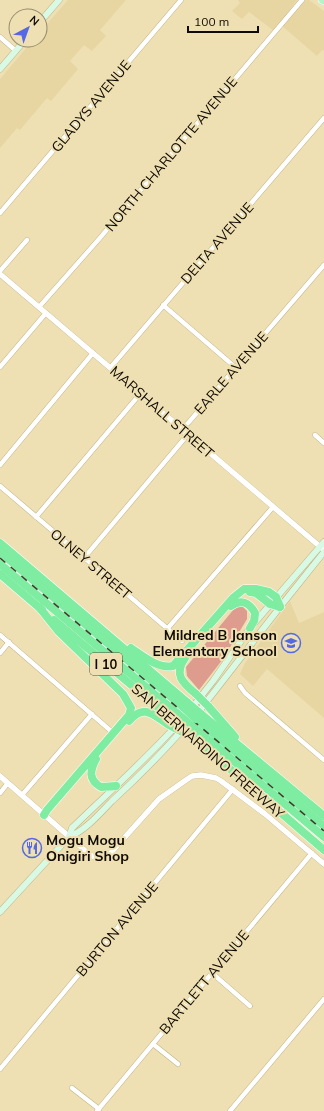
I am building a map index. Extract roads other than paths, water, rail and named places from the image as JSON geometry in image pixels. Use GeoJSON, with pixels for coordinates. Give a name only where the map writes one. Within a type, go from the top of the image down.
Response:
{"type":"FeatureCollection","features":[{"type":"Feature","properties":{"kind":"highway","name":"SAN BERNARDINO FREEWAY"},"geometry":{"type":"LineString","coordinates":[[0,543],[111,637],[178,714]]}},
{"type":"Feature","properties":{"kind":"highway"},"geometry":{"type":"LineString","coordinates":[[0,552],[191,726],[324,837]]}},
{"type":"Feature","properties":{"kind":"highway"},"geometry":{"type":"LineString","coordinates":[[0,564],[191,726],[324,826]]}},
{"type":"Feature","properties":{"kind":"highway","name":"SAN BERNARDINO FREEWAY"},"geometry":{"type":"LineString","coordinates":[[0,574],[39,607],[178,714],[324,850]]}},
{"type":"Feature","properties":{"kind":"highway"},"geometry":{"type":"LineString","coordinates":[[111,637],[158,664],[168,667],[173,666],[238,593],[244,589],[256,589],[269,592],[276,597],[280,607]]}},
{"type":"Feature","properties":{"kind":"highway"},"geometry":{"type":"LineString","coordinates":[[252,756],[208,706],[182,680],[180,666],[184,659],[238,598],[249,592],[256,593],[270,604],[280,607]]}},
{"type":"Feature","properties":{"kind":"highway"},"geometry":{"type":"LineString","coordinates":[[231,606],[239,602],[244,602],[250,606],[255,613],[254,621],[250,628]]}},
{"type":"Feature","properties":{"kind":"highway"},"geometry":{"type":"LineString","coordinates":[[39,607],[59,632],[123,694],[131,708],[129,715],[44,815]]}},
{"type":"Feature","properties":{"kind":"highway"},"geometry":{"type":"LineString","coordinates":[[44,815],[49,812],[138,712],[178,714]]}},
{"type":"Feature","properties":{"kind":"highway","name":"SAN BERNARDINO FREEWAY"},"geometry":{"type":"LineString","coordinates":[[191,726],[252,756],[324,816]]}},
{"type":"Feature","properties":{"kind":"highway"},"geometry":{"type":"LineString","coordinates":[[96,758],[91,771],[93,781],[101,787],[116,786]]}},
{"type":"Feature","properties":{"kind":"main road"},"geometry":{"type":"LineString","coordinates":[[48,13],[59,0]]}},
{"type":"Feature","properties":{"kind":"main road"},"geometry":{"type":"LineString","coordinates":[[0,69],[18,48]]}},
{"type":"Feature","properties":{"kind":"main road"},"geometry":{"type":"LineString","coordinates":[[0,912],[69,836],[72,828],[163,740],[187,713],[213,680],[250,628],[276,597],[323,548]]}},
{"type":"Feature","properties":{"kind":"main road"},"geometry":{"type":"LineString","coordinates":[[69,836],[77,833],[94,818],[169,746],[198,712],[280,607],[323,548]]}},
{"type":"Feature","properties":{"kind":"street","name":"GLADYS AVENUE"},"geometry":{"type":"LineString","coordinates":[[0,213],[181,0]]}},
{"type":"Feature","properties":{"kind":"street","name":"NORTH CHARLOTTE AVENUE"},"geometry":{"type":"LineString","coordinates":[[39,307],[104,233],[302,0]]}},
{"type":"Feature","properties":{"kind":"street"},"geometry":{"type":"LineString","coordinates":[[0,37],[16,51]]}},
{"type":"Feature","properties":{"kind":"street","name":"DELTA AVENUE"},"geometry":{"type":"LineString","coordinates":[[110,368],[324,118]]}},
{"type":"Feature","properties":{"kind":"street"},"geometry":{"type":"LineString","coordinates":[[0,272],[27,240]]}},
{"type":"Feature","properties":{"kind":"street","name":"EARLE AVENUE"},"geometry":{"type":"LineString","coordinates":[[84,558],[184,439],[186,433],[185,426],[324,265]]}},
{"type":"Feature","properties":{"kind":"street","name":"MARSHALL STREET"},"geometry":{"type":"LineString","coordinates":[[0,272],[140,394],[323,548]]}},
{"type":"Feature","properties":{"kind":"street"},"geometry":{"type":"LineString","coordinates":[[164,305],[235,367]]}},
{"type":"Feature","properties":{"kind":"street"},"geometry":{"type":"LineString","coordinates":[[0,367],[46,313]]}},
{"type":"Feature","properties":{"kind":"street"},"geometry":{"type":"LineString","coordinates":[[0,464],[94,354]]}},
{"type":"Feature","properties":{"kind":"street"},"geometry":{"type":"LineString","coordinates":[[36,517],[140,394]]}},
{"type":"Feature","properties":{"kind":"street"},"geometry":{"type":"LineString","coordinates":[[315,435],[324,443]]}},
{"type":"Feature","properties":{"kind":"street","name":"OLNEY STREET"},"geometry":{"type":"LineString","coordinates":[[0,486],[182,641]]}},
{"type":"Feature","properties":{"kind":"street"},"geometry":{"type":"LineString","coordinates":[[167,629],[273,507]]}},
{"type":"Feature","properties":{"kind":"street"},"geometry":{"type":"LineString","coordinates":[[0,635],[111,731]]}},
{"type":"Feature","properties":{"kind":"street"},"geometry":{"type":"LineString","coordinates":[[0,653],[9,642]]}},
{"type":"Feature","properties":{"kind":"street"},"geometry":{"type":"LineString","coordinates":[[240,686],[245,693],[324,760]]}},
{"type":"Feature","properties":{"kind":"street"},"geometry":{"type":"LineString","coordinates":[[22,795],[92,714]]}},
{"type":"Feature","properties":{"kind":"street"},"geometry":{"type":"LineString","coordinates":[[0,776],[90,855],[100,858],[108,856],[159,799],[178,784],[192,776],[201,775],[216,778],[233,789],[265,814],[324,864]]}},
{"type":"Feature","properties":{"kind":"street"},"geometry":{"type":"LineString","coordinates":[[0,793],[8,783]]}},
{"type":"Feature","properties":{"kind":"street","name":"BURTON AVENUE"},"geometry":{"type":"LineString","coordinates":[[0,1069],[233,789]]}},
{"type":"Feature","properties":{"kind":"street","name":"BARTLETT AVENUE"},"geometry":{"type":"LineString","coordinates":[[98,1110],[312,853]]}},
{"type":"Feature","properties":{"kind":"street"},"geometry":{"type":"LineString","coordinates":[[212,973],[250,1006]]}},
{"type":"Feature","properties":{"kind":"street"},"geometry":{"type":"LineString","coordinates":[[230,1111],[324,999]]}},
{"type":"Feature","properties":{"kind":"street"},"geometry":{"type":"LineString","coordinates":[[153,1044],[178,1064]]}},
{"type":"Feature","properties":{"kind":"street"},"geometry":{"type":"LineString","coordinates":[[72,1088],[98,1110]]}},
{"type":"Feature","properties":{"kind":"railway"},"geometry":{"type":"LineString","coordinates":[[0,558],[324,831]]}},
{"type":"Feature","properties":{"kind":"place","name":"Mildred B Janson Elementary School"},"geometry":{"type":"Point","coordinates":[291,643]}},
{"type":"Feature","properties":{"kind":"place","name":"Mogu Mogu Onigiri Shop"},"geometry":{"type":"Point","coordinates":[32,848]}}]}
